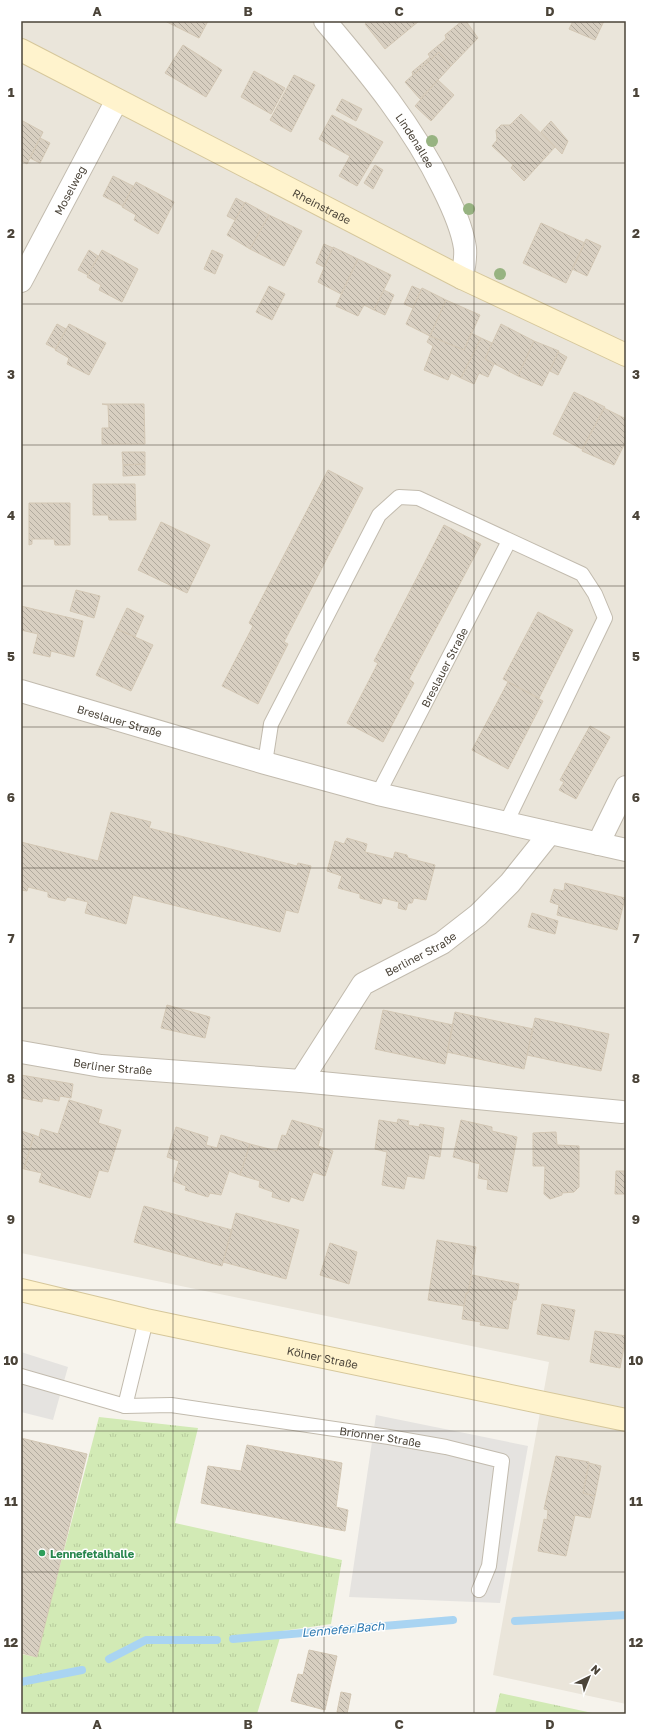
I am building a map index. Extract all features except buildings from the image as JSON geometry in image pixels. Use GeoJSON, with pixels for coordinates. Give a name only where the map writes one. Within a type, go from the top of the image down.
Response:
{"type":"FeatureCollection","features":[{"type":"Feature","properties":{"kind":"street","name":"Lindenallee"},"geometry":{"type":"LineString","coordinates":[[325,21],[397,111],[423,149],[435,170],[449,200],[465,248],[465,262],[462,278]]}},
{"type":"Feature","properties":{"kind":"street","name":"Rheinstraße"},"geometry":{"type":"LineString","coordinates":[[21,50],[462,278],[626,355]]}},
{"type":"Feature","properties":{"kind":"street","name":"Moselweg"},"geometry":{"type":"LineString","coordinates":[[21,281],[117,100]]}},
{"type":"Feature","properties":{"kind":"street","name":"Breslauer Straße"},"geometry":{"type":"LineString","coordinates":[[21,691],[265,763],[378,794],[626,850]]}},
{"type":"Feature","properties":{"kind":"street"},"geometry":{"type":"LineString","coordinates":[[598,844],[626,787]]}},
{"type":"Feature","properties":{"kind":"street","name":"Berliner Straße"},"geometry":{"type":"LineString","coordinates":[[301,1081],[363,984],[442,943],[478,915],[510,883],[550,833]]}},
{"type":"Feature","properties":{"kind":"street","name":"Berliner Straße"},"geometry":{"type":"LineString","coordinates":[[21,1052],[101,1066],[301,1081],[622,1112]]}},
{"type":"Feature","properties":{"kind":"street","name":"Kölner Straße"},"geometry":{"type":"LineString","coordinates":[[21,1290],[146,1320],[626,1420]]}},
{"type":"Feature","properties":{"kind":"lane"},"geometry":{"type":"LineString","coordinates":[[265,763],[271,724],[379,515],[399,497],[418,498],[582,574],[595,594],[605,618],[506,823]]}},
{"type":"Feature","properties":{"kind":"lane","name":"Breslauer Straße"},"geometry":{"type":"LineString","coordinates":[[378,794],[509,541]]}},
{"type":"Feature","properties":{"kind":"lane"},"geometry":{"type":"LineString","coordinates":[[125,1406],[146,1320]]}},
{"type":"Feature","properties":{"kind":"lane","name":"Brionner Straße"},"geometry":{"type":"LineString","coordinates":[[21,1376],[125,1406],[179,1406],[389,1437],[446,1447],[502,1461],[489,1566],[479,1590]]}},
{"type":"Feature","properties":{"kind":"shaded area"},"geometry":{"type":"Polygon","coordinates":[[[21,21],[626,21],[626,1704],[493,1675],[549,1362],[21,1253],[21,21]]]}},
{"type":"Feature","properties":{"kind":"shaded area"},"geometry":{"type":"Polygon","coordinates":[[[21,1352],[68,1367],[53,1420],[21,1412],[21,1352]]]}},
{"type":"Feature","properties":{"kind":"shaded area"},"geometry":{"type":"Polygon","coordinates":[[[376,1415],[528,1446],[500,1603],[349,1597],[376,1415]]]}},
{"type":"Feature","properties":{"kind":"green space"},"geometry":{"type":"Polygon","coordinates":[[[99,1417],[198,1428],[175,1523],[342,1560],[331,1624],[282,1631],[257,1714],[21,1714],[21,1654],[36,1657],[99,1417]]]}},
{"type":"Feature","properties":{"kind":"green space"},"geometry":{"type":"Polygon","coordinates":[[[500,1693],[597,1714],[495,1714],[500,1693]]]}},
{"type":"Feature","properties":{"kind":"waterway"},"geometry":{"type":"LineString","coordinates":[[515,1621],[626,1615]]}},
{"type":"Feature","properties":{"kind":"waterway","name":"Lennefer Bach"},"geometry":{"type":"LineString","coordinates":[[233,1639],[453,1620]]}},
{"type":"Feature","properties":{"kind":"waterway","name":"Lennefer Bach"},"geometry":{"type":"LineString","coordinates":[[109,1659],[146,1640],[217,1640]]}},
{"type":"Feature","properties":{"kind":"waterway","name":"Lennefer Bach"},"geometry":{"type":"LineString","coordinates":[[21,1682],[82,1670]]}},
{"type":"Feature","properties":{"kind":"place","name":"Lennefetalhalle"},"geometry":{"type":"Point","coordinates":[42,1553]}}]}
